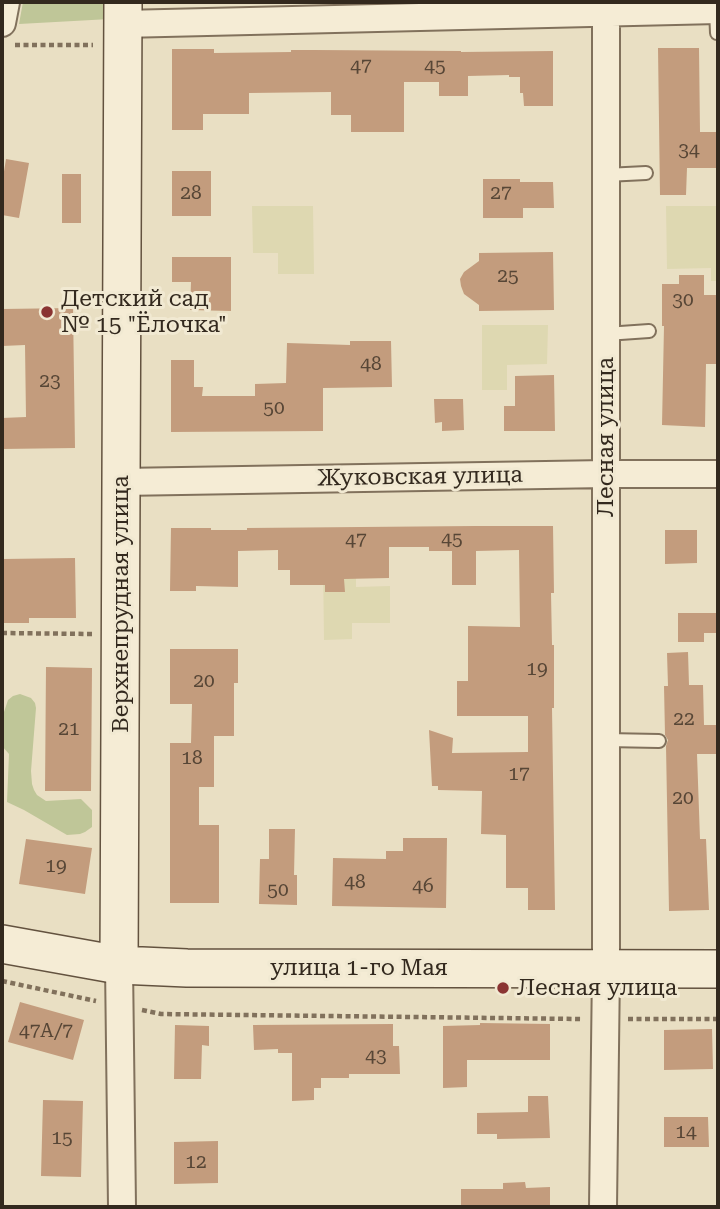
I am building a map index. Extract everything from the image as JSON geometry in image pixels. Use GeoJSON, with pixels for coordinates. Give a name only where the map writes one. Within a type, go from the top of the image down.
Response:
{"type":"FeatureCollection","features":[{"type":"Feature","properties":{"kind":"street"},"geometry":{"type":"LineString","coordinates":[[6,2],[8,34]]}},
{"type":"Feature","properties":{"kind":"street"},"geometry":{"type":"LineString","coordinates":[[123,24],[606,7],[717,17]]}},
{"type":"Feature","properties":{"kind":"street","name":"Лесная улица"},"geometry":{"type":"LineString","coordinates":[[603,1207],[606,969],[606,7]]}},
{"type":"Feature","properties":{"kind":"street","name":"Верхнепрудная улица"},"geometry":{"type":"LineString","coordinates":[[122,1207],[120,965],[123,24]]}},
{"type":"Feature","properties":{"kind":"street","name":"Жуковская улица"},"geometry":{"type":"LineString","coordinates":[[121,482],[718,474]]}},
{"type":"Feature","properties":{"kind":"street","name":"улица 1-го Мая"},"geometry":{"type":"LineString","coordinates":[[2,943],[120,965],[187,968],[718,969]]}},
{"type":"Feature","properties":{"kind":"lane"},"geometry":{"type":"LineString","coordinates":[[606,175],[646,173]]}},
{"type":"Feature","properties":{"kind":"lane"},"geometry":{"type":"LineString","coordinates":[[606,334],[649,331]]}},
{"type":"Feature","properties":{"kind":"lane"},"geometry":{"type":"LineString","coordinates":[[606,740],[659,741]]}},
{"type":"Feature","properties":{"kind":"path"},"geometry":{"type":"LineString","coordinates":[[8,34],[123,24]]}},
{"type":"Feature","properties":{"kind":"path"},"geometry":{"type":"LineString","coordinates":[[2,633],[94,634],[94,622]]}},
{"type":"Feature","properties":{"kind":"path"},"geometry":{"type":"LineString","coordinates":[[2,981],[161,1014],[718,1019]]}},
{"type":"Feature","properties":{"kind":"shaded area"},"geometry":{"type":"Polygon","coordinates":[[[252,206],[313,206],[314,274],[278,274],[278,253],[253,253],[252,206]]]}},
{"type":"Feature","properties":{"kind":"shaded area"},"geometry":{"type":"Polygon","coordinates":[[[666,206],[718,206],[718,281],[711,281],[711,268],[667,269],[666,206]]]}},
{"type":"Feature","properties":{"kind":"shaded area"},"geometry":{"type":"Polygon","coordinates":[[[482,325],[548,325],[547,364],[507,365],[507,390],[482,390],[482,325]]]}},
{"type":"Feature","properties":{"kind":"shaded area"},"geometry":{"type":"Polygon","coordinates":[[[323,560],[356,560],[356,587],[390,586],[390,623],[352,623],[352,639],[324,640],[323,560]]]}},
{"type":"Feature","properties":{"kind":"green space"},"geometry":{"type":"Polygon","coordinates":[[[23,2],[111,2],[110,19],[19,24],[23,2]]]}},
{"type":"Feature","properties":{"kind":"green space"},"geometry":{"type":"Polygon","coordinates":[[[20,694],[31,698],[36,708],[31,771],[34,790],[46,801],[81,799],[92,810],[92,827],[85,832],[67,835],[7,802],[9,754],[2,746],[2,718],[8,700],[20,694]]]}},
{"type":"Feature","properties":{"kind":"building"},"geometry":{"type":"Polygon","coordinates":[[[658,48],[699,48],[700,132],[718,132],[718,168],[687,168],[686,195],[660,195],[658,48]]]}},
{"type":"Feature","properties":{"kind":"building"},"geometry":{"type":"Polygon","coordinates":[[[172,49],[214,49],[214,53],[291,50],[553,51],[553,106],[524,106],[523,93],[520,93],[520,77],[468,76],[468,96],[439,96],[439,82],[404,82],[404,132],[351,132],[351,115],[331,115],[331,92],[249,93],[249,114],[203,114],[203,130],[172,130],[172,49]]]}},
{"type":"Feature","properties":{"kind":"building"},"geometry":{"type":"Polygon","coordinates":[[[6,159],[29,163],[19,218],[2,215],[2,184],[6,159]]]}},
{"type":"Feature","properties":{"kind":"building"},"geometry":{"type":"Polygon","coordinates":[[[172,171],[211,171],[211,216],[172,216],[172,171]]]}},
{"type":"Feature","properties":{"kind":"building"},"geometry":{"type":"Polygon","coordinates":[[[62,174],[81,174],[81,223],[62,223],[62,174]]]}},
{"type":"Feature","properties":{"kind":"building"},"geometry":{"type":"Polygon","coordinates":[[[483,179],[553,182],[554,208],[523,208],[523,218],[483,218],[483,179]]]}},
{"type":"Feature","properties":{"kind":"building"},"geometry":{"type":"Polygon","coordinates":[[[553,252],[554,310],[479,311],[479,305],[464,294],[460,279],[464,272],[479,261],[479,253],[553,252]]]}},
{"type":"Feature","properties":{"kind":"building"},"geometry":{"type":"Polygon","coordinates":[[[172,257],[231,257],[231,311],[190,310],[191,282],[172,282],[172,257]]]}},
{"type":"Feature","properties":{"kind":"building"},"geometry":{"type":"Polygon","coordinates":[[[679,275],[704,275],[704,295],[718,295],[718,364],[706,364],[705,427],[662,425],[662,284],[679,284],[679,275]]]}},
{"type":"Feature","properties":{"kind":"building"},"geometry":{"type":"Polygon","coordinates":[[[73,308],[75,448],[2,449],[2,418],[26,417],[25,345],[2,346],[2,309],[73,308]]]}},
{"type":"Feature","properties":{"kind":"building"},"geometry":{"type":"Polygon","coordinates":[[[350,341],[391,341],[392,387],[323,388],[323,431],[171,432],[171,360],[194,360],[194,387],[203,387],[202,396],[255,396],[255,384],[286,383],[287,343],[350,345],[350,341]]]}},
{"type":"Feature","properties":{"kind":"building"},"geometry":{"type":"Polygon","coordinates":[[[554,375],[555,431],[504,431],[504,406],[515,406],[515,376],[554,375]]]}},
{"type":"Feature","properties":{"kind":"building"},"geometry":{"type":"Polygon","coordinates":[[[434,399],[463,399],[464,430],[442,431],[442,422],[435,423],[434,399]]]}},
{"type":"Feature","properties":{"kind":"building"},"geometry":{"type":"Polygon","coordinates":[[[553,526],[554,593],[551,593],[554,645],[552,708],[555,910],[528,910],[528,888],[506,888],[506,835],[481,834],[482,791],[438,790],[438,786],[432,786],[429,730],[453,738],[452,753],[528,752],[528,716],[457,716],[457,681],[468,681],[468,626],[520,627],[519,550],[476,551],[476,585],[452,585],[452,551],[429,551],[429,547],[389,547],[389,578],[344,579],[345,592],[325,592],[325,585],[290,585],[290,570],[278,570],[278,550],[238,551],[238,587],[196,586],[196,591],[170,591],[171,528],[247,530],[553,526]]]}},
{"type":"Feature","properties":{"kind":"building"},"geometry":{"type":"Polygon","coordinates":[[[665,530],[697,530],[697,563],[665,564],[665,530]]]}},
{"type":"Feature","properties":{"kind":"building"},"geometry":{"type":"Polygon","coordinates":[[[75,558],[76,618],[29,618],[29,623],[4,623],[3,559],[75,558]]]}},
{"type":"Feature","properties":{"kind":"building"},"geometry":{"type":"Polygon","coordinates":[[[678,613],[718,613],[718,633],[704,633],[704,642],[678,642],[678,613]]]}},
{"type":"Feature","properties":{"kind":"building"},"geometry":{"type":"Polygon","coordinates":[[[170,649],[238,649],[238,683],[234,683],[234,736],[214,736],[214,787],[199,787],[199,825],[219,825],[219,903],[170,903],[170,743],[191,743],[192,704],[170,704],[170,649]]]}},
{"type":"Feature","properties":{"kind":"building"},"geometry":{"type":"Polygon","coordinates":[[[688,652],[689,685],[703,685],[704,725],[718,725],[718,754],[697,754],[700,839],[706,839],[709,910],[669,911],[668,740],[665,735],[664,686],[668,686],[667,653],[688,652]]]}},
{"type":"Feature","properties":{"kind":"building"},"geometry":{"type":"Polygon","coordinates":[[[46,667],[92,668],[91,791],[45,791],[46,667]]]}},
{"type":"Feature","properties":{"kind":"building"},"geometry":{"type":"Polygon","coordinates":[[[269,829],[295,829],[294,875],[297,875],[297,905],[259,904],[260,859],[269,859],[269,829]]]}},
{"type":"Feature","properties":{"kind":"building"},"geometry":{"type":"Polygon","coordinates":[[[403,838],[447,838],[446,908],[332,906],[333,858],[386,859],[386,851],[403,851],[403,838]]]}},
{"type":"Feature","properties":{"kind":"building"},"geometry":{"type":"Polygon","coordinates":[[[26,839],[92,848],[85,894],[19,884],[26,839]]]}},
{"type":"Feature","properties":{"kind":"building"},"geometry":{"type":"Polygon","coordinates":[[[20,1002],[84,1020],[73,1060],[8,1042],[20,1002]]]}},
{"type":"Feature","properties":{"kind":"building"},"geometry":{"type":"Polygon","coordinates":[[[480,1023],[550,1024],[550,1060],[467,1060],[467,1087],[443,1088],[443,1026],[480,1023]]]}},
{"type":"Feature","properties":{"kind":"building"},"geometry":{"type":"Polygon","coordinates":[[[393,1024],[393,1046],[399,1046],[400,1074],[349,1074],[349,1078],[321,1078],[321,1088],[314,1088],[314,1100],[292,1101],[292,1053],[278,1053],[278,1049],[254,1050],[253,1025],[393,1024]]]}},
{"type":"Feature","properties":{"kind":"building"},"geometry":{"type":"Polygon","coordinates":[[[175,1025],[209,1026],[209,1046],[202,1045],[201,1079],[174,1079],[175,1025]]]}},
{"type":"Feature","properties":{"kind":"building"},"geometry":{"type":"Polygon","coordinates":[[[712,1029],[713,1069],[664,1070],[664,1030],[712,1029]]]}},
{"type":"Feature","properties":{"kind":"building"},"geometry":{"type":"Polygon","coordinates":[[[528,1096],[548,1096],[550,1138],[497,1139],[497,1134],[477,1134],[477,1113],[528,1112],[528,1096]]]}},
{"type":"Feature","properties":{"kind":"building"},"geometry":{"type":"Polygon","coordinates":[[[43,1100],[83,1101],[81,1177],[41,1176],[43,1100]]]}},
{"type":"Feature","properties":{"kind":"building"},"geometry":{"type":"Polygon","coordinates":[[[664,1117],[708,1117],[709,1147],[664,1147],[664,1117]]]}},
{"type":"Feature","properties":{"kind":"building"},"geometry":{"type":"Polygon","coordinates":[[[218,1141],[218,1183],[174,1184],[174,1142],[218,1141]]]}},
{"type":"Feature","properties":{"kind":"building"},"geometry":{"type":"Polygon","coordinates":[[[525,1182],[526,1188],[550,1187],[550,1207],[461,1207],[461,1189],[503,1189],[503,1183],[525,1182]]]}},
{"type":"Feature","properties":{"kind":"place","name":"Детский сад № 15 \"Ёлочка\""},"geometry":{"type":"Point","coordinates":[47,312]}},
{"type":"Feature","properties":{"kind":"place","name":"Лесная улица"},"geometry":{"type":"Point","coordinates":[503,988]}}]}
